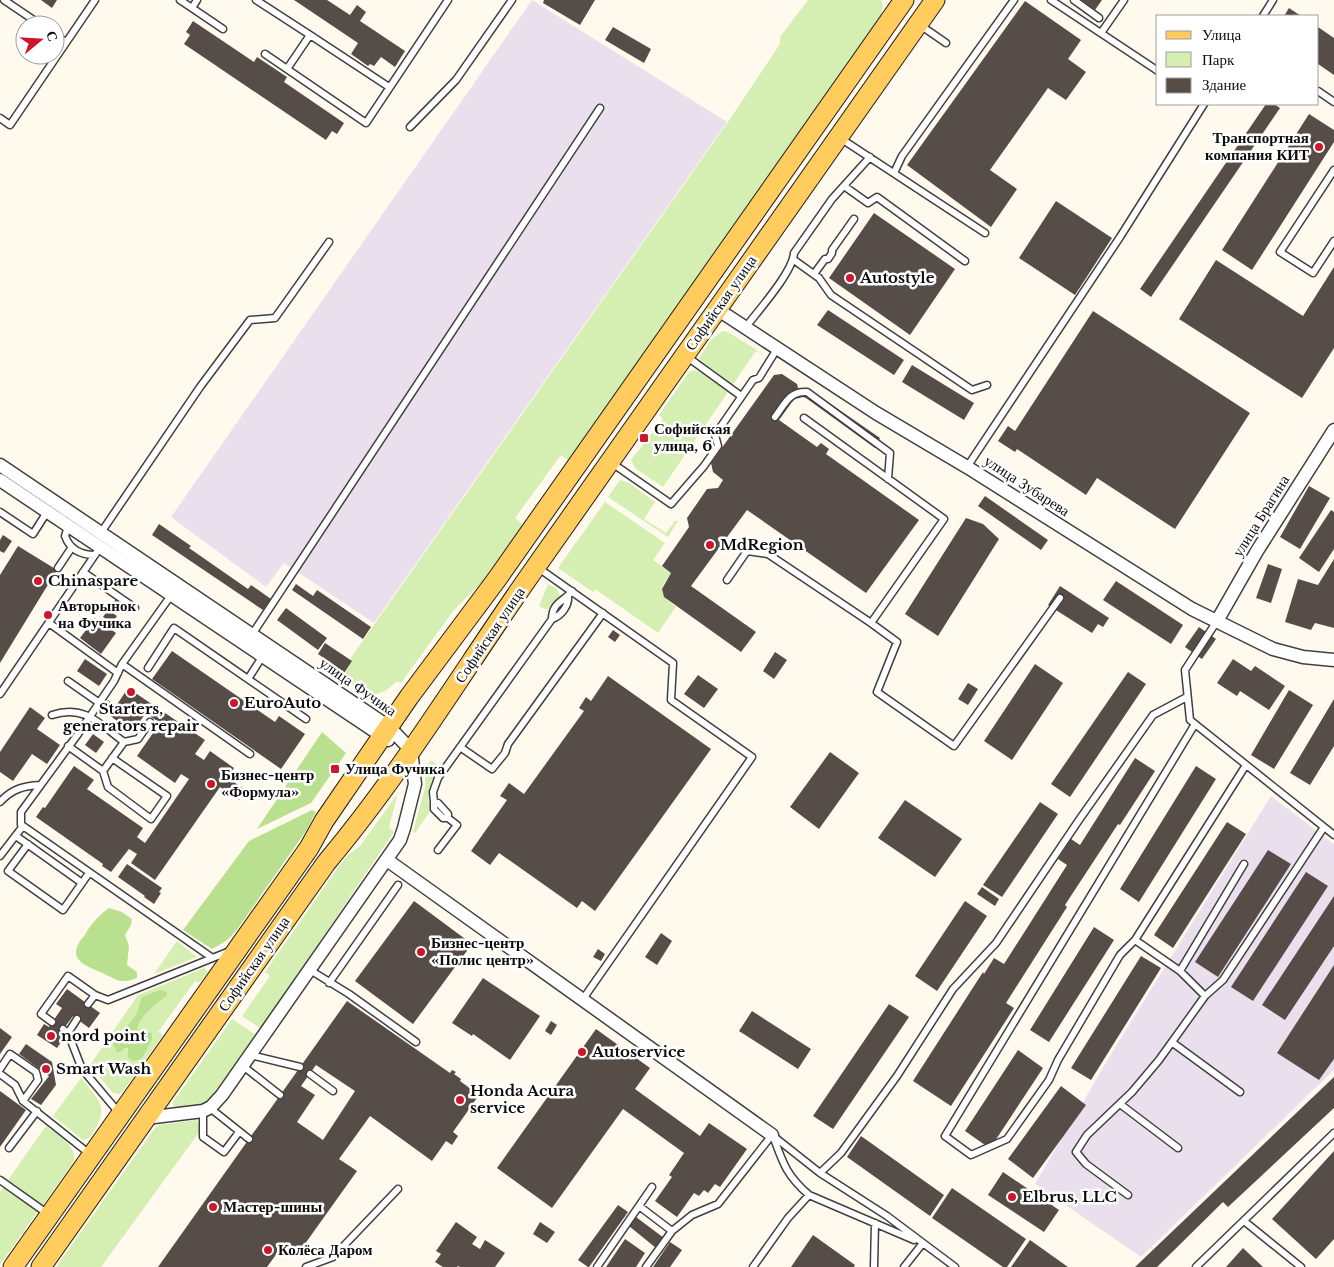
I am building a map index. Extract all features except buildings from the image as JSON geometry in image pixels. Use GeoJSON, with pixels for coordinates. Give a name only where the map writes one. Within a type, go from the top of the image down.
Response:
{"type":"FeatureCollection","features":[{"type":"Feature","properties":{"kind":"main road","name":"Софийская улица"},"geometry":{"type":"LineString","coordinates":[[41,1267],[326,862],[350,834],[411,750],[536,566],[935,0]]}},
{"type":"Feature","properties":{"kind":"main road","name":"Софийская улица"},"geometry":{"type":"LineString","coordinates":[[13,1267],[309,848],[324,821],[385,732],[497,579],[900,1]]}},
{"type":"Feature","properties":{"kind":"street","name":"улица Зубарева"},"geometry":{"type":"LineString","coordinates":[[717,309],[876,413],[968,467],[1192,609],[1273,649],[1303,657],[1334,660]]}},
{"type":"Feature","properties":{"kind":"street","name":"улица Брагина"},"geometry":{"type":"LineString","coordinates":[[1216,621],[1257,551],[1334,430]]}},
{"type":"Feature","properties":{"kind":"street","name":"улица Фучика"},"geometry":{"type":"LineString","coordinates":[[0,465],[99,543]]}},
{"type":"Feature","properties":{"kind":"street","name":"улица Фучика"},"geometry":{"type":"LineString","coordinates":[[0,480],[68,526],[175,590],[411,750]]}},
{"type":"Feature","properties":{"kind":"street","name":"улица Фучика"},"geometry":{"type":"LineString","coordinates":[[249,640],[262,657],[385,732]]}},
{"type":"Feature","properties":{"kind":"street"},"geometry":{"type":"LineString","coordinates":[[146,1118],[206,1110],[222,1095],[400,840],[415,784],[411,750]]}},
{"type":"Feature","properties":{"kind":"street"},"geometry":{"type":"LineString","coordinates":[[387,860],[772,1134]]}},
{"type":"Feature","properties":{"kind":"lane"},"geometry":{"type":"LineString","coordinates":[[4,0],[26,15]]}},
{"type":"Feature","properties":{"kind":"lane"},"geometry":{"type":"LineString","coordinates":[[0,118],[10,125],[95,0]]}},
{"type":"Feature","properties":{"kind":"lane"},"geometry":{"type":"LineString","coordinates":[[180,0],[223,29]]}},
{"type":"Feature","properties":{"kind":"lane"},"geometry":{"type":"LineString","coordinates":[[192,8],[197,0]]}},
{"type":"Feature","properties":{"kind":"lane"},"geometry":{"type":"LineString","coordinates":[[256,0],[389,87]]}},
{"type":"Feature","properties":{"kind":"lane"},"geometry":{"type":"LineString","coordinates":[[265,54],[366,123],[448,0]]}},
{"type":"Feature","properties":{"kind":"lane"},"geometry":{"type":"LineString","coordinates":[[410,127],[456,80],[512,0]]}},
{"type":"Feature","properties":{"kind":"lane"},"geometry":{"type":"LineString","coordinates":[[894,173],[902,156],[1014,0]]}},
{"type":"Feature","properties":{"kind":"lane"},"geometry":{"type":"LineString","coordinates":[[1051,0],[1156,70]]}},
{"type":"Feature","properties":{"kind":"lane"},"geometry":{"type":"LineString","coordinates":[[1074,0],[1099,18]]}},
{"type":"Feature","properties":{"kind":"lane"},"geometry":{"type":"LineString","coordinates":[[1101,33],[1124,0]]}},
{"type":"Feature","properties":{"kind":"lane"},"geometry":{"type":"LineString","coordinates":[[1265,15],[1273,0]]}},
{"type":"Feature","properties":{"kind":"lane"},"geometry":{"type":"LineString","coordinates":[[918,24],[946,43]]}},
{"type":"Feature","properties":{"kind":"lane"},"geometry":{"type":"LineString","coordinates":[[287,69],[310,35]]}},
{"type":"Feature","properties":{"kind":"lane"},"geometry":{"type":"LineString","coordinates":[[1319,92],[1334,102]]}},
{"type":"Feature","properties":{"kind":"lane"},"geometry":{"type":"LineString","coordinates":[[968,467],[1203,105]]}},
{"type":"Feature","properties":{"kind":"lane"},"geometry":{"type":"LineString","coordinates":[[249,640],[600,108]]}},
{"type":"Feature","properties":{"kind":"lane"},"geometry":{"type":"LineString","coordinates":[[839,137],[985,233]]}},
{"type":"Feature","properties":{"kind":"lane"},"geometry":{"type":"LineString","coordinates":[[745,328],[783,278],[794,260],[794,253],[844,186],[870,157]]}},
{"type":"Feature","properties":{"kind":"lane"},"geometry":{"type":"LineString","coordinates":[[1334,170],[1280,252],[1313,273],[1334,241]]}},
{"type":"Feature","properties":{"kind":"lane"},"geometry":{"type":"LineString","coordinates":[[844,186],[868,202],[877,197],[965,261]]}},
{"type":"Feature","properties":{"kind":"lane"},"geometry":{"type":"LineString","coordinates":[[814,274],[825,260],[828,259],[832,250],[854,219]]}},
{"type":"Feature","properties":{"kind":"lane"},"geometry":{"type":"LineString","coordinates":[[0,694],[83,572],[99,543],[200,386],[250,320],[275,318],[330,242]]}},
{"type":"Feature","properties":{"kind":"lane"},"geometry":{"type":"LineString","coordinates":[[794,260],[820,278],[831,295],[972,390],[987,385]]}},
{"type":"Feature","properties":{"kind":"lane"},"geometry":{"type":"LineString","coordinates":[[610,462],[671,504],[704,466],[718,446],[715,435],[752,380],[759,378],[777,349]]}},
{"type":"Feature","properties":{"kind":"lane"},"geometry":{"type":"LineString","coordinates":[[685,355],[741,396]]}},
{"type":"Feature","properties":{"kind":"lane"},"geometry":{"type":"LineString","coordinates":[[775,417],[792,395],[798,392],[807,392],[890,452],[888,479]]}},
{"type":"Feature","properties":{"kind":"lane"},"geometry":{"type":"LineString","coordinates":[[804,418],[944,519],[871,623]]}},
{"type":"Feature","properties":{"kind":"lane"},"geometry":{"type":"LineString","coordinates":[[0,512],[33,534],[47,512]]}},
{"type":"Feature","properties":{"kind":"lane"},"geometry":{"type":"LineString","coordinates":[[68,526],[64,536],[68,545],[83,555],[99,543]]}},
{"type":"Feature","properties":{"kind":"lane"},"geometry":{"type":"LineString","coordinates":[[737,543],[747,551],[768,554],[897,642],[877,692],[954,746],[1060,598]]}},
{"type":"Feature","properties":{"kind":"lane"},"geometry":{"type":"LineString","coordinates":[[58,568],[72,547]]}},
{"type":"Feature","properties":{"kind":"lane"},"geometry":{"type":"LineString","coordinates":[[727,580],[747,551]]}},
{"type":"Feature","properties":{"kind":"lane"},"geometry":{"type":"LineString","coordinates":[[536,566],[570,594],[603,613],[673,663],[671,700],[752,757],[583,999]]}},
{"type":"Feature","properties":{"kind":"lane"},"geometry":{"type":"LineString","coordinates":[[83,572],[136,608]]}},
{"type":"Feature","properties":{"kind":"lane"},"geometry":{"type":"LineString","coordinates":[[175,590],[122,664],[114,681],[98,702],[90,717],[21,812],[20,818],[21,825],[211,958]]}},
{"type":"Feature","properties":{"kind":"lane"},"geometry":{"type":"LineString","coordinates":[[438,850],[457,825],[448,818],[445,810],[434,802],[435,786],[460,747],[552,619],[552,613],[562,598],[570,594]]}},
{"type":"Feature","properties":{"kind":"lane"},"geometry":{"type":"LineString","coordinates":[[460,747],[492,770],[505,753],[514,736],[603,613]]}},
{"type":"Feature","properties":{"kind":"lane"},"geometry":{"type":"LineString","coordinates":[[1216,621],[1185,670],[1190,720],[1334,834]]}},
{"type":"Feature","properties":{"kind":"lane"},"geometry":{"type":"LineString","coordinates":[[49,623],[118,673]]}},
{"type":"Feature","properties":{"kind":"lane"},"geometry":{"type":"LineString","coordinates":[[148,668],[174,628],[306,719]]}},
{"type":"Feature","properties":{"kind":"lane"},"geometry":{"type":"LineString","coordinates":[[248,679],[262,657]]}},
{"type":"Feature","properties":{"kind":"lane"},"geometry":{"type":"LineString","coordinates":[[122,664],[250,754]]}},
{"type":"Feature","properties":{"kind":"lane"},"geometry":{"type":"LineString","coordinates":[[68,681],[98,702]]}},
{"type":"Feature","properties":{"kind":"lane"},"geometry":{"type":"LineString","coordinates":[[820,1173],[841,1154],[897,1076],[953,989],[996,944],[1079,820],[1153,715],[1185,698]]}},
{"type":"Feature","properties":{"kind":"lane"},"geometry":{"type":"LineString","coordinates":[[52,714],[65,710],[80,712],[90,717],[124,742]]}},
{"type":"Feature","properties":{"kind":"lane"},"geometry":{"type":"LineString","coordinates":[[102,771],[124,742],[138,739],[150,722]]}},
{"type":"Feature","properties":{"kind":"lane"},"geometry":{"type":"LineString","coordinates":[[1195,724],[945,1136],[971,1155],[1007,1139],[1049,1080],[1058,1060],[1120,955],[1135,940],[1246,765]]}},
{"type":"Feature","properties":{"kind":"lane"},"geometry":{"type":"LineString","coordinates":[[68,746],[102,771],[108,787],[151,818],[167,796],[112,758]]}},
{"type":"Feature","properties":{"kind":"lane"},"geometry":{"type":"LineString","coordinates":[[0,802],[6,795],[23,786],[40,785]]}},
{"type":"Feature","properties":{"kind":"lane"},"geometry":{"type":"LineString","coordinates":[[0,856],[23,826]]}},
{"type":"Feature","properties":{"kind":"lane"},"geometry":{"type":"LineString","coordinates":[[1128,1195],[1086,1164],[1076,1152],[1087,1135],[1120,1104],[1160,1060],[1204,996],[1223,980],[1324,827]]}},
{"type":"Feature","properties":{"kind":"lane"},"geometry":{"type":"LineString","coordinates":[[16,836],[82,883]]}},
{"type":"Feature","properties":{"kind":"lane"},"geometry":{"type":"LineString","coordinates":[[28,844],[8,871],[62,910],[89,873]]}},
{"type":"Feature","properties":{"kind":"lane"},"geometry":{"type":"LineString","coordinates":[[1180,971],[1244,864]]}},
{"type":"Feature","properties":{"kind":"lane"},"geometry":{"type":"LineString","coordinates":[[330,983],[398,885]]}},
{"type":"Feature","properties":{"kind":"lane"},"geometry":{"type":"LineString","coordinates":[[1135,940],[1180,971],[1204,996]]}},
{"type":"Feature","properties":{"kind":"lane"},"geometry":{"type":"LineString","coordinates":[[52,1022],[41,1014],[68,976],[95,995],[108,1000],[238,948]]}},
{"type":"Feature","properties":{"kind":"lane"},"geometry":{"type":"LineString","coordinates":[[310,970],[349,994],[416,1042]]}},
{"type":"Feature","properties":{"kind":"lane"},"geometry":{"type":"LineString","coordinates":[[88,1004],[95,995]]}},
{"type":"Feature","properties":{"kind":"lane"},"geometry":{"type":"LineString","coordinates":[[77,1019],[65,1031],[82,1069],[120,1115]]}},
{"type":"Feature","properties":{"kind":"lane"},"geometry":{"type":"LineString","coordinates":[[1173,1042],[1240,1092]]}},
{"type":"Feature","properties":{"kind":"lane"},"geometry":{"type":"LineString","coordinates":[[0,1069],[10,1054],[36,1072],[38,1080],[23,1101]]}},
{"type":"Feature","properties":{"kind":"lane"},"geometry":{"type":"LineString","coordinates":[[246,1061],[300,1066]]}},
{"type":"Feature","properties":{"kind":"lane"},"geometry":{"type":"LineString","coordinates":[[246,1061],[280,1095]]}},
{"type":"Feature","properties":{"kind":"lane"},"geometry":{"type":"LineString","coordinates":[[0,1074],[15,1085],[23,1101],[92,1156]]}},
{"type":"Feature","properties":{"kind":"lane"},"geometry":{"type":"LineString","coordinates":[[310,1074],[332,1091]]}},
{"type":"Feature","properties":{"kind":"lane"},"geometry":{"type":"LineString","coordinates":[[1120,1104],[1178,1148]]}},
{"type":"Feature","properties":{"kind":"lane"},"geometry":{"type":"LineString","coordinates":[[239,1132],[224,1152],[203,1137],[206,1110],[239,1132],[249,1140]]}},
{"type":"Feature","properties":{"kind":"lane"},"geometry":{"type":"LineString","coordinates":[[9,1148],[37,1111]]}},
{"type":"Feature","properties":{"kind":"lane"},"geometry":{"type":"LineString","coordinates":[[1196,1267],[1334,1133]]}},
{"type":"Feature","properties":{"kind":"lane"},"geometry":{"type":"LineString","coordinates":[[772,1134],[820,1173],[887,1216],[955,1267]]}},
{"type":"Feature","properties":{"kind":"lane"},"geometry":{"type":"LineString","coordinates":[[772,1134],[784,1165],[794,1182],[808,1194],[922,1243]]}},
{"type":"Feature","properties":{"kind":"lane"},"geometry":{"type":"LineString","coordinates":[[646,1267],[672,1231],[692,1215],[718,1204],[772,1134]]}},
{"type":"Feature","properties":{"kind":"lane"},"geometry":{"type":"LineString","coordinates":[[0,1180],[50,1215]]}},
{"type":"Feature","properties":{"kind":"lane"},"geometry":{"type":"LineString","coordinates":[[597,1267],[652,1187]]}},
{"type":"Feature","properties":{"kind":"lane"},"geometry":{"type":"LineString","coordinates":[[306,1267],[333,1257],[398,1189]]}},
{"type":"Feature","properties":{"kind":"lane"},"geometry":{"type":"LineString","coordinates":[[753,1267],[788,1218],[808,1194]]}},
{"type":"Feature","properties":{"kind":"lane"},"geometry":{"type":"LineString","coordinates":[[639,1206],[672,1231]]}},
{"type":"Feature","properties":{"kind":"lane"},"geometry":{"type":"LineString","coordinates":[[1244,1220],[1301,1267]]}},
{"type":"Feature","properties":{"kind":"lane"},"geometry":{"type":"LineString","coordinates":[[874,1267],[875,1223]]}},
{"type":"Feature","properties":{"kind":"lane"},"geometry":{"type":"LineString","coordinates":[[904,1267],[922,1243]]}},
{"type":"Feature","properties":{"kind":"shaded area"},"geometry":{"type":"Polygon","coordinates":[[[532,0],[727,122],[374,623],[284,563],[266,587],[171,517],[532,0]]]}},
{"type":"Feature","properties":{"kind":"shaded area"},"geometry":{"type":"Polygon","coordinates":[[[1271,796],[1334,844],[1334,1070],[1141,1257],[1035,1184],[1111,1054],[1271,796]]]}},
{"type":"Feature","properties":{"kind":"green space"},"geometry":{"type":"Polygon","coordinates":[[[808,0],[881,0],[883,6],[881,15],[568,460],[561,455],[515,518],[523,524],[485,579],[454,610],[401,683],[397,681],[382,692],[369,694],[340,679],[352,661],[350,659],[728,122],[780,44],[780,37],[808,0]]]}},
{"type":"Feature","properties":{"kind":"green space"},"geometry":{"type":"Polygon","coordinates":[[[722,331],[728,332],[766,356],[756,351],[732,384],[699,358],[711,340],[722,331]]]}},
{"type":"Feature","properties":{"kind":"green space"},"geometry":{"type":"Polygon","coordinates":[[[694,370],[700,372],[728,392],[663,487],[635,468],[631,460],[663,419],[659,415],[689,372],[694,370]]]}},
{"type":"Feature","properties":{"kind":"green space"},"geometry":{"type":"Polygon","coordinates":[[[620,480],[629,483],[655,502],[644,519],[666,533],[675,521],[678,521],[668,537],[608,497],[620,480]]]}},
{"type":"Feature","properties":{"kind":"green space"},"geometry":{"type":"Polygon","coordinates":[[[605,502],[665,543],[653,560],[671,573],[664,584],[662,592],[666,599],[676,607],[658,633],[595,589],[593,592],[558,568],[605,502]]]}},
{"type":"Feature","properties":{"kind":"green space"},"geometry":{"type":"Polygon","coordinates":[[[548,584],[557,589],[560,596],[551,609],[544,609],[539,606],[548,584]]]}},
{"type":"Feature","properties":{"kind":"green space"},"geometry":{"type":"Polygon","coordinates":[[[322,732],[346,753],[311,803],[257,829],[322,732]]]}},
{"type":"Feature","properties":{"kind":"green space"},"geometry":{"type":"Polygon","coordinates":[[[431,760],[439,766],[428,798],[431,810],[415,833],[413,832],[425,788],[426,765],[431,760]]]}},
{"type":"Feature","properties":{"kind":"green space"},"geometry":{"type":"Polygon","coordinates":[[[396,796],[389,827],[394,832],[261,1029],[242,1016],[270,976],[265,972],[339,866],[347,856],[360,846],[396,796]]]}},
{"type":"Feature","properties":{"kind":"green space"},"geometry":{"type":"Polygon","coordinates":[[[312,810],[316,812],[306,831],[236,931],[226,941],[212,949],[183,930],[249,841],[312,810]]]}},
{"type":"Feature","properties":{"kind":"green space"},"geometry":{"type":"Polygon","coordinates":[[[109,908],[122,912],[132,919],[125,935],[129,946],[127,965],[137,972],[137,978],[126,981],[118,980],[81,962],[76,954],[79,943],[90,926],[109,908]]]}},
{"type":"Feature","properties":{"kind":"green space"},"geometry":{"type":"Polygon","coordinates":[[[177,941],[197,957],[154,974],[177,941]]]}},
{"type":"Feature","properties":{"kind":"green space"},"geometry":{"type":"Polygon","coordinates":[[[204,968],[208,972],[199,983],[195,981],[158,1032],[163,1035],[123,1091],[120,1094],[113,1093],[90,1065],[138,995],[204,968]]]}},
{"type":"Feature","properties":{"kind":"green space"},"geometry":{"type":"Polygon","coordinates":[[[160,990],[167,992],[167,995],[142,1017],[137,1029],[139,1037],[149,1032],[152,1034],[152,1040],[141,1059],[133,1061],[128,1057],[128,1048],[117,1052],[113,1044],[136,1015],[142,997],[160,990]]]}},
{"type":"Feature","properties":{"kind":"green space"},"geometry":{"type":"Polygon","coordinates":[[[232,1019],[256,1035],[208,1102],[203,1105],[174,1108],[173,1102],[232,1019]]]}},
{"type":"Feature","properties":{"kind":"green space"},"geometry":{"type":"Polygon","coordinates":[[[81,1078],[101,1106],[100,1119],[96,1128],[90,1138],[83,1140],[53,1116],[81,1078]]]}},
{"type":"Feature","properties":{"kind":"green space"},"geometry":{"type":"Polygon","coordinates":[[[197,1120],[200,1131],[101,1267],[56,1267],[155,1128],[159,1125],[197,1120]]]}},
{"type":"Feature","properties":{"kind":"green space"},"geometry":{"type":"Polygon","coordinates":[[[46,1126],[69,1145],[74,1155],[74,1161],[43,1205],[8,1180],[46,1126]]]}},
{"type":"Feature","properties":{"kind":"green space"},"geometry":{"type":"Polygon","coordinates":[[[4,1187],[38,1211],[0,1265],[0,1192],[4,1187]]]}},
{"type":"Feature","properties":{"kind":"place","name":"Транспортная компания КИТ"},"geometry":{"type":"Point","coordinates":[1319,147]}},
{"type":"Feature","properties":{"kind":"place","name":"Autostyle"},"geometry":{"type":"Point","coordinates":[850,278]}},
{"type":"Feature","properties":{"kind":"place","name":"Софийская улица, 6"},"geometry":{"type":"Point","coordinates":[644,438]}},
{"type":"Feature","properties":{"kind":"place","name":"MdRegion"},"geometry":{"type":"Point","coordinates":[710,545]}},
{"type":"Feature","properties":{"kind":"place","name":"Chinaspare"},"geometry":{"type":"Point","coordinates":[38,581]}},
{"type":"Feature","properties":{"kind":"place","name":"Авторынок на Фучика"},"geometry":{"type":"Point","coordinates":[48,615]}},
{"type":"Feature","properties":{"kind":"place","name":"Starters, generators repair"},"geometry":{"type":"Point","coordinates":[131,692]}},
{"type":"Feature","properties":{"kind":"place","name":"EuroAuto"},"geometry":{"type":"Point","coordinates":[234,703]}},
{"type":"Feature","properties":{"kind":"place","name":"Улица Фучика"},"geometry":{"type":"Point","coordinates":[335,769]}},
{"type":"Feature","properties":{"kind":"place","name":"Бизнес-центр «Формула»"},"geometry":{"type":"Point","coordinates":[211,784]}},
{"type":"Feature","properties":{"kind":"place","name":"Бизнес-центр «Полис центр»"},"geometry":{"type":"Point","coordinates":[421,952]}},
{"type":"Feature","properties":{"kind":"place","name":"nord point"},"geometry":{"type":"Point","coordinates":[51,1036]}},
{"type":"Feature","properties":{"kind":"place","name":"Autoservice"},"geometry":{"type":"Point","coordinates":[582,1052]}},
{"type":"Feature","properties":{"kind":"place","name":"Smart Wash"},"geometry":{"type":"Point","coordinates":[46,1069]}},
{"type":"Feature","properties":{"kind":"place","name":"Honda Acura service"},"geometry":{"type":"Point","coordinates":[460,1100]}},
{"type":"Feature","properties":{"kind":"place","name":"Elbrus, LLC"},"geometry":{"type":"Point","coordinates":[1012,1197]}},
{"type":"Feature","properties":{"kind":"place","name":"Мастер-шины"},"geometry":{"type":"Point","coordinates":[213,1207]}},
{"type":"Feature","properties":{"kind":"place","name":"Колёса Даром"},"geometry":{"type":"Point","coordinates":[268,1250]}}]}
